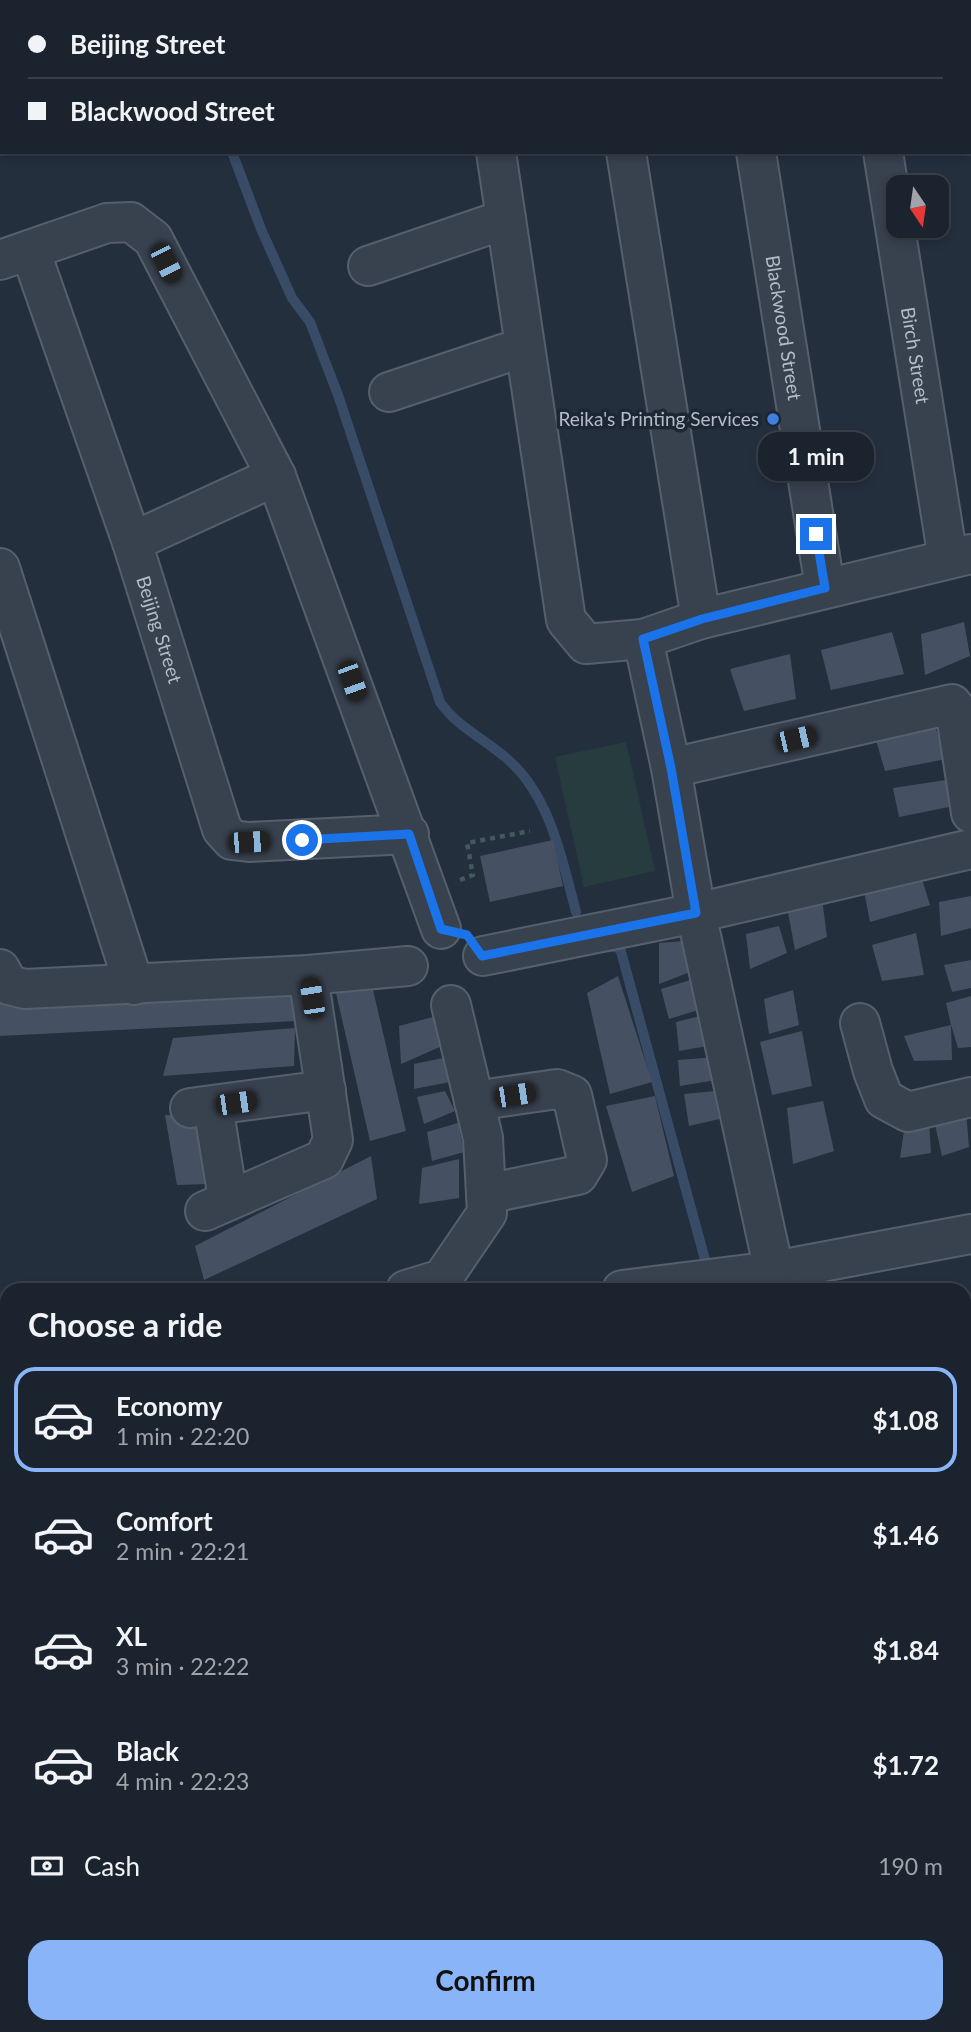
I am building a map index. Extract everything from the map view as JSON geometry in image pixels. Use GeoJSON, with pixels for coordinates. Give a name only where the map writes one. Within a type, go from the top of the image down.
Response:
{"type":"FeatureCollection","features":[{"type":"Feature","properties":{"kind":"street"},"geometry":{"type":"LineString","coordinates":[[496,154],[566,620],[586,644],[643,639],[702,619],[959,557]]}},
{"type":"Feature","properties":{"kind":"street"},"geometry":{"type":"LineString","coordinates":[[626,154],[702,619]]}},
{"type":"Feature","properties":{"kind":"street","name":"Blackwood Street"},"geometry":{"type":"LineString","coordinates":[[756,154],[825,588]]}},
{"type":"Feature","properties":{"kind":"street","name":"Birch Street"},"geometry":{"type":"LineString","coordinates":[[883,154],[959,557]]}},
{"type":"Feature","properties":{"kind":"street"},"geometry":{"type":"LineString","coordinates":[[368,266],[506,219]]}},
{"type":"Feature","properties":{"kind":"street"},"geometry":{"type":"LineString","coordinates":[[15,255],[107,223],[131,222],[153,239],[276,476],[409,834],[441,929]]}},
{"type":"Feature","properties":{"kind":"street","name":"Beijing Street"},"geometry":{"type":"LineString","coordinates":[[15,255],[132,542],[222,829],[232,840],[249,842],[409,834]]}},
{"type":"Feature","properties":{"kind":"street"},"geometry":{"type":"LineString","coordinates":[[389,392],[524,347]]}},
{"type":"Feature","properties":{"kind":"street"},"geometry":{"type":"LineString","coordinates":[[132,542],[276,476]]}},
{"type":"Feature","properties":{"kind":"street"},"geometry":{"type":"LineString","coordinates":[[0,568],[134,985]]}},
{"type":"Feature","properties":{"kind":"street"},"geometry":{"type":"LineString","coordinates":[[643,639],[671,768],[696,913],[774,1271]]}},
{"type":"Feature","properties":{"kind":"street"},"geometry":{"type":"LineString","coordinates":[[671,768],[952,704],[955,708],[971,813]]}},
{"type":"Feature","properties":{"kind":"street"},"geometry":{"type":"LineString","coordinates":[[482,956],[696,913],[971,849]]}},
{"type":"Feature","properties":{"kind":"street"},"geometry":{"type":"LineString","coordinates":[[441,929],[467,935],[482,956],[482,978],[471,996],[451,1005],[429,1001],[413,987],[408,966],[418,941],[441,929]]}},
{"type":"Feature","properties":{"kind":"street"},"geometry":{"type":"LineString","coordinates":[[0,969],[9,985],[25,989],[308,975],[408,966]]}},
{"type":"Feature","properties":{"kind":"street"},"geometry":{"type":"LineString","coordinates":[[308,975],[326,1090],[333,1140],[324,1158],[217,1205],[201,1107],[326,1090]]}},
{"type":"Feature","properties":{"kind":"street"},"geometry":{"type":"LineString","coordinates":[[451,1005],[482,1138],[487,1213],[454,1283]]}},
{"type":"Feature","properties":{"kind":"street"},"geometry":{"type":"LineString","coordinates":[[860,1023],[884,1099],[908,1112],[971,1097]]}},
{"type":"Feature","properties":{"kind":"street"},"geometry":{"type":"LineString","coordinates":[[474,1101],[557,1089],[572,1095],[587,1160],[578,1175],[486,1194]]}},
{"type":"Feature","properties":{"kind":"street"},"geometry":{"type":"LineString","coordinates":[[678,1283],[774,1271],[971,1234]]}},
{"type":"Feature","properties":{"kind":"path"},"geometry":{"type":"LineString","coordinates":[[429,891],[473,875],[467,843],[530,831]]}},
{"type":"Feature","properties":{"kind":"green space"},"geometry":{"type":"Polygon","coordinates":[[[626,742],[655,871],[584,887],[555,757],[626,742]]]}},
{"type":"Feature","properties":{"kind":"building"},"geometry":{"type":"Polygon","coordinates":[[[964,622],[970,656],[925,675],[921,634],[964,622]]]}},
{"type":"Feature","properties":{"kind":"building"},"geometry":{"type":"Polygon","coordinates":[[[892,632],[904,674],[831,690],[821,650],[892,632]]]}},
{"type":"Feature","properties":{"kind":"building"},"geometry":{"type":"Polygon","coordinates":[[[790,654],[796,699],[744,711],[730,669],[790,654]]]}},
{"type":"Feature","properties":{"kind":"building"},"geometry":{"type":"Polygon","coordinates":[[[935,726],[946,759],[885,771],[876,740],[935,726]]]}},
{"type":"Feature","properties":{"kind":"building"},"geometry":{"type":"Polygon","coordinates":[[[946,780],[949,807],[899,817],[893,788],[946,780]]]}},
{"type":"Feature","properties":{"kind":"building"},"geometry":{"type":"Polygon","coordinates":[[[553,840],[563,886],[490,902],[480,856],[553,840]]]}},
{"type":"Feature","properties":{"kind":"building"},"geometry":{"type":"Polygon","coordinates":[[[921,876],[930,905],[870,922],[864,891],[921,876]]]}},
{"type":"Feature","properties":{"kind":"building"},"geometry":{"type":"Polygon","coordinates":[[[971,896],[971,928],[941,936],[939,902],[971,896]]]}},
{"type":"Feature","properties":{"kind":"building"},"geometry":{"type":"Polygon","coordinates":[[[822,899],[827,937],[795,950],[787,907],[822,899]]]}},
{"type":"Feature","properties":{"kind":"building"},"geometry":{"type":"Polygon","coordinates":[[[779,926],[787,953],[750,969],[746,934],[779,926]]]}},
{"type":"Feature","properties":{"kind":"building"},"geometry":{"type":"Polygon","coordinates":[[[916,933],[924,975],[882,981],[872,945],[916,933]]]}},
{"type":"Feature","properties":{"kind":"building"},"geometry":{"type":"Polygon","coordinates":[[[683,941],[690,972],[659,984],[659,943],[683,941]]]}},
{"type":"Feature","properties":{"kind":"building"},"geometry":{"type":"Polygon","coordinates":[[[971,960],[971,988],[952,992],[944,965],[971,960]]]}},
{"type":"Feature","properties":{"kind":"building"},"geometry":{"type":"Polygon","coordinates":[[[618,976],[652,1082],[610,1094],[587,993],[618,976]]]}},
{"type":"Feature","properties":{"kind":"building"},"geometry":{"type":"Polygon","coordinates":[[[697,978],[705,1008],[669,1019],[661,989],[697,978]]]}},
{"type":"Feature","properties":{"kind":"building"},"geometry":{"type":"Polygon","coordinates":[[[373,990],[406,1131],[370,1141],[336,993],[373,990]]]}},
{"type":"Feature","properties":{"kind":"building"},"geometry":{"type":"Polygon","coordinates":[[[793,990],[799,1025],[769,1034],[764,999],[793,990]]]}},
{"type":"Feature","properties":{"kind":"building"},"geometry":{"type":"Polygon","coordinates":[[[296,994],[296,1021],[0,1036],[0,1003],[296,994]]]}},
{"type":"Feature","properties":{"kind":"building"},"geometry":{"type":"Polygon","coordinates":[[[971,996],[971,1047],[958,1048],[946,1003],[971,996]]]}},
{"type":"Feature","properties":{"kind":"building"},"geometry":{"type":"Polygon","coordinates":[[[704,1015],[713,1045],[679,1051],[676,1022],[704,1015]]]}},
{"type":"Feature","properties":{"kind":"building"},"geometry":{"type":"Polygon","coordinates":[[[433,1017],[442,1046],[401,1064],[399,1026],[433,1017]]]}},
{"type":"Feature","properties":{"kind":"building"},"geometry":{"type":"Polygon","coordinates":[[[951,1025],[952,1060],[914,1061],[904,1036],[951,1025]]]}},
{"type":"Feature","properties":{"kind":"building"},"geometry":{"type":"Polygon","coordinates":[[[295,1028],[294,1066],[163,1076],[173,1038],[295,1028]]]}},
{"type":"Feature","properties":{"kind":"building"},"geometry":{"type":"Polygon","coordinates":[[[802,1031],[812,1086],[772,1095],[760,1042],[802,1031]]]}},
{"type":"Feature","properties":{"kind":"building"},"geometry":{"type":"Polygon","coordinates":[[[717,1057],[722,1079],[680,1086],[678,1060],[717,1057]]]}},
{"type":"Feature","properties":{"kind":"building"},"geometry":{"type":"Polygon","coordinates":[[[443,1058],[450,1082],[414,1089],[414,1064],[443,1058]]]}},
{"type":"Feature","properties":{"kind":"building"},"geometry":{"type":"Polygon","coordinates":[[[727,1090],[728,1117],[689,1126],[684,1094],[727,1090]]]}},
{"type":"Feature","properties":{"kind":"building"},"geometry":{"type":"Polygon","coordinates":[[[445,1091],[455,1111],[424,1124],[417,1097],[445,1091]]]}},
{"type":"Feature","properties":{"kind":"building"},"geometry":{"type":"Polygon","coordinates":[[[655,1096],[674,1176],[632,1192],[606,1106],[655,1096]]]}},
{"type":"Feature","properties":{"kind":"building"},"geometry":{"type":"Polygon","coordinates":[[[823,1101],[834,1151],[793,1164],[787,1108],[823,1101]]]}},
{"type":"Feature","properties":{"kind":"building"},"geometry":{"type":"Polygon","coordinates":[[[966,1112],[969,1147],[942,1156],[934,1120],[966,1112]]]}},
{"type":"Feature","properties":{"kind":"building"},"geometry":{"type":"Polygon","coordinates":[[[165,1115],[203,1116],[209,1184],[177,1185],[165,1115]]]}},
{"type":"Feature","properties":{"kind":"building"},"geometry":{"type":"Polygon","coordinates":[[[929,1121],[931,1153],[900,1158],[905,1124],[929,1121]]]}},
{"type":"Feature","properties":{"kind":"building"},"geometry":{"type":"Polygon","coordinates":[[[458,1123],[464,1152],[432,1161],[427,1132],[458,1123]]]}},
{"type":"Feature","properties":{"kind":"building"},"geometry":{"type":"Polygon","coordinates":[[[371,1156],[377,1199],[204,1280],[195,1246],[371,1156]]]}},
{"type":"Feature","properties":{"kind":"building"},"geometry":{"type":"Polygon","coordinates":[[[459,1159],[459,1198],[419,1204],[422,1168],[459,1159]]]}},
{"type":"Feature","properties":{"kind":"waterway"},"geometry":{"type":"LineString","coordinates":[[233,154],[261,229],[292,298],[310,322],[338,395],[440,702],[462,725],[505,757],[533,789],[552,828],[576,912]]}},
{"type":"Feature","properties":{"kind":"waterway"},"geometry":{"type":"LineString","coordinates":[[608,946],[620,948],[707,1267]]}},
{"type":"Feature","properties":{"kind":"place","name":"Reika's Printing Services"},"geometry":{"type":"Point","coordinates":[773,419]}},
{"type":"Feature","properties":{"kind":"route"},"geometry":{"type":"LineString","coordinates":[[302,840],[409,834],[441,929],[467,935],[482,956],[696,913],[671,768],[643,639],[702,619],[825,588],[816,534]]}}]}
